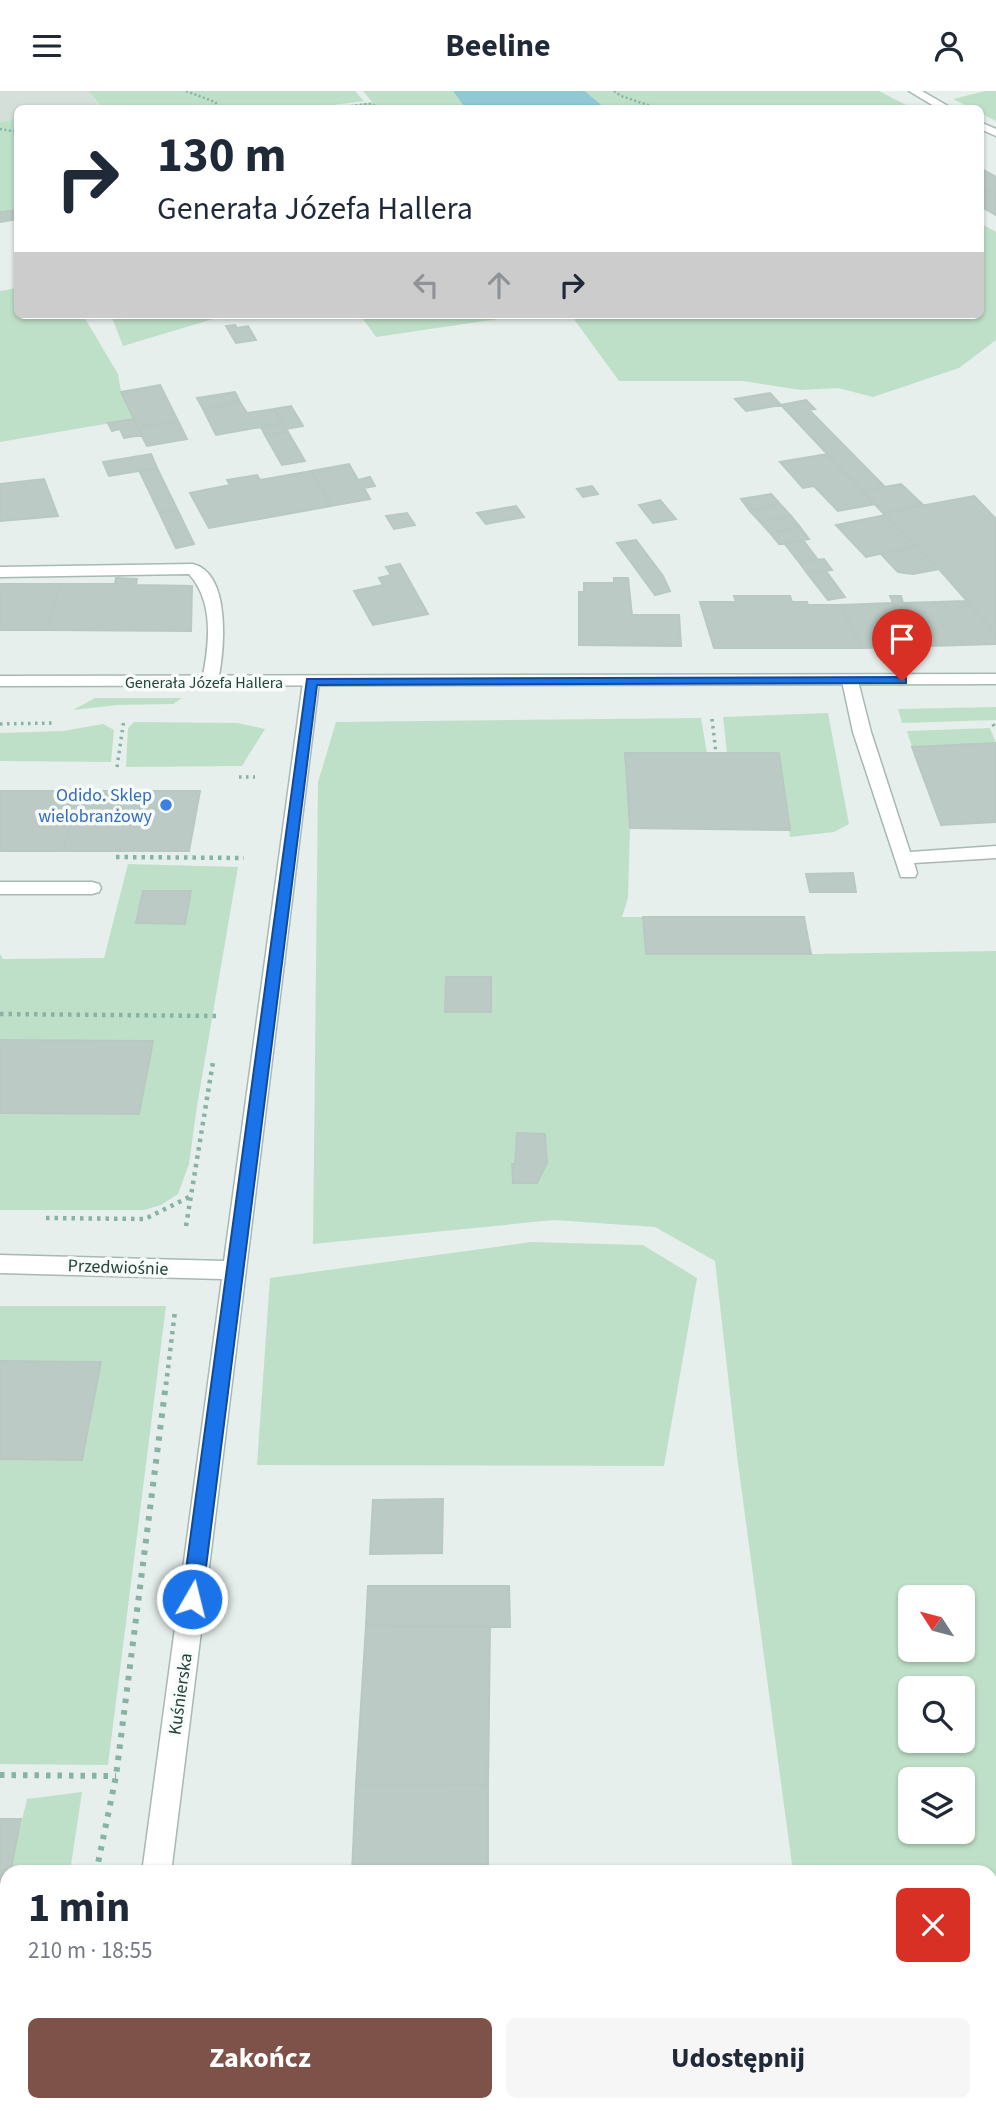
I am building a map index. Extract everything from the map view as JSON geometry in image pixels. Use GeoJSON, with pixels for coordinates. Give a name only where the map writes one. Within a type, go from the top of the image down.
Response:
{"type":"FeatureCollection","features":[{"type":"Feature","properties":{"kind":"street"},"geometry":{"type":"LineString","coordinates":[[914,91],[940,105]]}},
{"type":"Feature","properties":{"kind":"street"},"geometry":{"type":"LineString","coordinates":[[0,572],[193,569],[203,578],[218,626],[210,681]]}},
{"type":"Feature","properties":{"kind":"street","name":"Generała Józefa Hallera"},"geometry":{"type":"LineString","coordinates":[[0,681],[996,679]]}},
{"type":"Feature","properties":{"kind":"street"},"geometry":{"type":"LineString","coordinates":[[850,681],[862,732],[906,865],[996,852]]}},
{"type":"Feature","properties":{"kind":"street","name":"Kuśnierska"},"geometry":{"type":"LineString","coordinates":[[157,1865],[311,682]]}},
{"type":"Feature","properties":{"kind":"street"},"geometry":{"type":"LineString","coordinates":[[0,888],[92,888]]}},
{"type":"Feature","properties":{"kind":"street","name":"Przedwiośnie"},"geometry":{"type":"LineString","coordinates":[[0,1264],[236,1270]]}},
{"type":"Feature","properties":{"kind":"path"},"geometry":{"type":"LineString","coordinates":[[186,91],[218,105]]}},
{"type":"Feature","properties":{"kind":"path"},"geometry":{"type":"LineString","coordinates":[[614,91],[648,105]]}},
{"type":"Feature","properties":{"kind":"path"},"geometry":{"type":"LineString","coordinates":[[711,709],[716,753]]}},
{"type":"Feature","properties":{"kind":"path"},"geometry":{"type":"LineString","coordinates":[[117,767],[124,714]]}},
{"type":"Feature","properties":{"kind":"path"},"geometry":{"type":"LineString","coordinates":[[993,724],[996,730]]}},
{"type":"Feature","properties":{"kind":"path"},"geometry":{"type":"LineString","coordinates":[[104,857],[248,858]]}},
{"type":"Feature","properties":{"kind":"path"},"geometry":{"type":"LineString","coordinates":[[0,1014],[221,1016]]}},
{"type":"Feature","properties":{"kind":"path"},"geometry":{"type":"LineString","coordinates":[[39,1218],[145,1219],[190,1197]]}},
{"type":"Feature","properties":{"kind":"path"},"geometry":{"type":"LineString","coordinates":[[98,1865],[116,1776],[180,1269]]}},
{"type":"Feature","properties":{"kind":"path"},"geometry":{"type":"LineString","coordinates":[[0,1775],[116,1776]]}},
{"type":"Feature","properties":{"kind":"shaded area"},"geometry":{"type":"Polygon","coordinates":[[[0,91],[88,91],[99,105],[14,105],[14,120],[0,122],[0,91]]]}},
{"type":"Feature","properties":{"kind":"green space"},"geometry":{"type":"Polygon","coordinates":[[[88,91],[355,91],[364,101],[333,105],[100,105],[88,91]]]}},
{"type":"Feature","properties":{"kind":"green space"},"geometry":{"type":"Polygon","coordinates":[[[363,91],[453,91],[463,105],[351,105],[372,102],[363,91]]]}},
{"type":"Feature","properties":{"kind":"green space"},"geometry":{"type":"Polygon","coordinates":[[[585,91],[879,91],[906,105],[601,105],[585,91]]]}},
{"type":"Feature","properties":{"kind":"green space"},"geometry":{"type":"Polygon","coordinates":[[[996,91],[996,121],[984,115],[984,105],[965,105],[953,99],[996,91]]]}},
{"type":"Feature","properties":{"kind":"green space"},"geometry":{"type":"Polygon","coordinates":[[[14,120],[14,209],[0,211],[0,122],[14,120]]]}},
{"type":"Feature","properties":{"kind":"green space"},"geometry":{"type":"Polygon","coordinates":[[[984,225],[996,232],[996,340],[959,368],[873,397],[838,388],[801,390],[743,381],[619,381],[574,319],[984,319],[984,225]]]}},
{"type":"Feature","properties":{"kind":"green space"},"geometry":{"type":"Polygon","coordinates":[[[14,289],[14,319],[85,319],[118,374],[121,392],[134,419],[0,442],[0,291],[14,289]]]}},
{"type":"Feature","properties":{"kind":"green space"},"geometry":{"type":"Polygon","coordinates":[[[113,319],[213,319],[123,346],[113,319]]]}},
{"type":"Feature","properties":{"kind":"green space"},"geometry":{"type":"Polygon","coordinates":[[[363,319],[498,319],[376,337],[363,319]]]}},
{"type":"Feature","properties":{"kind":"green space"},"geometry":{"type":"Polygon","coordinates":[[[95,698],[182,698],[173,704],[118,705],[73,710],[95,698]]]}},
{"type":"Feature","properties":{"kind":"green space"},"geometry":{"type":"Polygon","coordinates":[[[996,707],[996,720],[902,723],[898,709],[996,707]]]}},
{"type":"Feature","properties":{"kind":"green space"},"geometry":{"type":"Polygon","coordinates":[[[828,713],[849,824],[834,832],[790,837],[779,754],[727,753],[723,717],[828,713]]]}},
{"type":"Feature","properties":{"kind":"green space"},"geometry":{"type":"Polygon","coordinates":[[[701,718],[707,753],[626,753],[630,828],[628,898],[622,917],[643,917],[811,954],[996,951],[996,1865],[792,1865],[737,1456],[715,1261],[655,1227],[554,1220],[313,1244],[318,782],[336,722],[701,718]]]}},
{"type":"Feature","properties":{"kind":"green space"},"geometry":{"type":"Polygon","coordinates":[[[134,722],[238,723],[265,729],[242,766],[126,767],[128,728],[134,722]]]}},
{"type":"Feature","properties":{"kind":"green space"},"geometry":{"type":"Polygon","coordinates":[[[103,724],[114,730],[111,762],[0,761],[0,733],[63,731],[103,724]]]}},
{"type":"Feature","properties":{"kind":"green space"},"geometry":{"type":"Polygon","coordinates":[[[990,728],[996,743],[912,747],[907,731],[990,728]]]}},
{"type":"Feature","properties":{"kind":"green space"},"geometry":{"type":"Polygon","coordinates":[[[128,864],[238,867],[189,1164],[178,1194],[161,1205],[144,1210],[0,1210],[0,954],[3,959],[104,958],[128,864]]]}},
{"type":"Feature","properties":{"kind":"green space"},"geometry":{"type":"Polygon","coordinates":[[[531,1242],[643,1245],[697,1278],[664,1466],[257,1465],[270,1278],[531,1242]]]}},
{"type":"Feature","properties":{"kind":"green space"},"geometry":{"type":"Polygon","coordinates":[[[0,1306],[166,1306],[108,1765],[0,1764],[0,1306]]]}},
{"type":"Feature","properties":{"kind":"green space"},"geometry":{"type":"Polygon","coordinates":[[[82,1792],[71,1865],[12,1865],[27,1799],[82,1792]]]}},
{"type":"Feature","properties":{"kind":"water"},"geometry":{"type":"Polygon","coordinates":[[[453,91],[585,91],[601,105],[463,105],[453,91]]]}},
{"type":"Feature","properties":{"kind":"building"},"geometry":{"type":"Polygon","coordinates":[[[984,170],[996,177],[996,190],[984,193],[984,170]]]}},
{"type":"Feature","properties":{"kind":"building"},"geometry":{"type":"Polygon","coordinates":[[[996,190],[996,215],[984,208],[984,193],[996,190]]]}},
{"type":"Feature","properties":{"kind":"building"},"geometry":{"type":"Polygon","coordinates":[[[14,210],[14,220],[0,222],[0,212],[14,210]]]}},
{"type":"Feature","properties":{"kind":"building"},"geometry":{"type":"Polygon","coordinates":[[[235,325],[237,328],[248,326],[256,340],[236,343],[226,326],[235,325]]]}},
{"type":"Feature","properties":{"kind":"building"},"geometry":{"type":"Polygon","coordinates":[[[160,385],[178,421],[138,428],[121,392],[160,385]]]}},
{"type":"Feature","properties":{"kind":"building"},"geometry":{"type":"Polygon","coordinates":[[[235,392],[240,402],[203,409],[197,398],[235,392]]]}},
{"type":"Feature","properties":{"kind":"building"},"geometry":{"type":"Polygon","coordinates":[[[770,393],[781,405],[746,411],[735,399],[770,393]]]}},
{"type":"Feature","properties":{"kind":"building"},"geometry":{"type":"Polygon","coordinates":[[[806,400],[815,409],[809,410],[884,486],[862,491],[781,405],[806,400]]]}},
{"type":"Feature","properties":{"kind":"building"},"geometry":{"type":"Polygon","coordinates":[[[240,402],[247,413],[274,409],[283,423],[216,435],[203,409],[240,402]]]}},
{"type":"Feature","properties":{"kind":"building"},"geometry":{"type":"Polygon","coordinates":[[[291,406],[303,426],[286,429],[274,409],[291,406]]]}},
{"type":"Feature","properties":{"kind":"building"},"geometry":{"type":"Polygon","coordinates":[[[134,419],[142,435],[124,438],[120,429],[112,431],[108,423],[134,419]]]}},
{"type":"Feature","properties":{"kind":"building"},"geometry":{"type":"Polygon","coordinates":[[[178,421],[187,439],[147,446],[138,428],[178,421]]]}},
{"type":"Feature","properties":{"kind":"building"},"geometry":{"type":"Polygon","coordinates":[[[283,423],[288,432],[265,435],[261,427],[283,423]]]}},
{"type":"Feature","properties":{"kind":"building"},"geometry":{"type":"Polygon","coordinates":[[[288,432],[305,461],[282,465],[265,435],[288,432]]]}},
{"type":"Feature","properties":{"kind":"building"},"geometry":{"type":"Polygon","coordinates":[[[151,454],[157,468],[109,476],[103,462],[151,454]]]}},
{"type":"Feature","properties":{"kind":"building"},"geometry":{"type":"Polygon","coordinates":[[[827,454],[875,504],[838,511],[814,486],[803,488],[780,462],[827,454]]]}},
{"type":"Feature","properties":{"kind":"building"},"geometry":{"type":"Polygon","coordinates":[[[349,464],[358,480],[370,477],[375,486],[364,488],[370,499],[331,506],[311,471],[349,464]]]}},
{"type":"Feature","properties":{"kind":"building"},"geometry":{"type":"Polygon","coordinates":[[[157,468],[177,509],[159,512],[139,470],[157,468]]]}},
{"type":"Feature","properties":{"kind":"building"},"geometry":{"type":"Polygon","coordinates":[[[311,471],[331,506],[209,528],[190,493],[230,485],[227,480],[257,475],[260,480],[311,471]]]}},
{"type":"Feature","properties":{"kind":"building"},"geometry":{"type":"Polygon","coordinates":[[[44,479],[58,516],[0,521],[0,484],[44,479]]]}},
{"type":"Feature","properties":{"kind":"building"},"geometry":{"type":"Polygon","coordinates":[[[901,484],[923,505],[883,513],[862,491],[901,484]]]}},
{"type":"Feature","properties":{"kind":"building"},"geometry":{"type":"Polygon","coordinates":[[[592,486],[598,494],[583,497],[577,489],[592,486]]]}},
{"type":"Feature","properties":{"kind":"building"},"geometry":{"type":"Polygon","coordinates":[[[771,494],[780,504],[750,511],[741,499],[771,494]]]}},
{"type":"Feature","properties":{"kind":"building"},"geometry":{"type":"Polygon","coordinates":[[[974,496],[996,519],[996,634],[939,569],[883,513],[974,496]]]}},
{"type":"Feature","properties":{"kind":"building"},"geometry":{"type":"Polygon","coordinates":[[[660,500],[676,519],[653,523],[639,505],[660,500]]]}},
{"type":"Feature","properties":{"kind":"building"},"geometry":{"type":"Polygon","coordinates":[[[780,504],[791,516],[760,522],[750,511],[780,504]]]}},
{"type":"Feature","properties":{"kind":"building"},"geometry":{"type":"Polygon","coordinates":[[[516,506],[524,517],[486,524],[477,513],[516,506]]]}},
{"type":"Feature","properties":{"kind":"building"},"geometry":{"type":"Polygon","coordinates":[[[177,509],[194,544],[176,548],[159,512],[177,509]]]}},
{"type":"Feature","properties":{"kind":"building"},"geometry":{"type":"Polygon","coordinates":[[[407,513],[415,525],[394,529],[386,516],[407,513]]]}},
{"type":"Feature","properties":{"kind":"building"},"geometry":{"type":"Polygon","coordinates":[[[885,515],[916,546],[866,557],[836,525],[885,515]]]}},
{"type":"Feature","properties":{"kind":"building"},"geometry":{"type":"Polygon","coordinates":[[[791,516],[800,527],[770,533],[760,522],[791,516]]]}},
{"type":"Feature","properties":{"kind":"building"},"geometry":{"type":"Polygon","coordinates":[[[800,527],[809,539],[779,544],[770,533],[800,527]]]}},
{"type":"Feature","properties":{"kind":"building"},"geometry":{"type":"Polygon","coordinates":[[[636,540],[663,576],[670,591],[655,595],[617,543],[636,540]]]}},
{"type":"Feature","properties":{"kind":"building"},"geometry":{"type":"Polygon","coordinates":[[[803,540],[818,560],[799,562],[784,543],[803,540]]]}},
{"type":"Feature","properties":{"kind":"building"},"geometry":{"type":"Polygon","coordinates":[[[916,546],[939,569],[913,574],[898,572],[881,554],[916,546]]]}},
{"type":"Feature","properties":{"kind":"building"},"geometry":{"type":"Polygon","coordinates":[[[824,559],[832,570],[807,573],[799,562],[824,559]]]}},
{"type":"Feature","properties":{"kind":"building"},"geometry":{"type":"Polygon","coordinates":[[[400,564],[428,614],[373,625],[354,591],[383,585],[379,578],[391,575],[386,567],[400,564]]]}},
{"type":"Feature","properties":{"kind":"building"},"geometry":{"type":"Polygon","coordinates":[[[826,571],[845,597],[828,600],[807,573],[826,571]]]}},
{"type":"Feature","properties":{"kind":"building"},"geometry":{"type":"Polygon","coordinates":[[[116,578],[137,579],[136,585],[192,586],[191,631],[47,630],[60,584],[115,584],[116,578]]]}},
{"type":"Feature","properties":{"kind":"building"},"geometry":{"type":"Polygon","coordinates":[[[614,578],[628,578],[632,615],[679,615],[681,646],[579,645],[579,592],[584,592],[584,583],[614,583],[614,578]]]}},
{"type":"Feature","properties":{"kind":"building"},"geometry":{"type":"Polygon","coordinates":[[[0,584],[60,584],[47,630],[0,630],[0,584]]]}},
{"type":"Feature","properties":{"kind":"building"},"geometry":{"type":"Polygon","coordinates":[[[734,596],[790,596],[792,602],[807,602],[808,605],[840,605],[862,648],[714,648],[700,602],[736,602],[734,596]]]}},
{"type":"Feature","properties":{"kind":"building"},"geometry":{"type":"Polygon","coordinates":[[[890,596],[901,596],[903,603],[967,601],[996,634],[996,644],[862,648],[840,605],[893,603],[890,596]]]}},
{"type":"Feature","properties":{"kind":"building"},"geometry":{"type":"Polygon","coordinates":[[[996,743],[996,822],[941,825],[912,747],[996,743]]]}},
{"type":"Feature","properties":{"kind":"building"},"geometry":{"type":"Polygon","coordinates":[[[625,753],[779,753],[790,830],[630,828],[625,753]]]}},
{"type":"Feature","properties":{"kind":"building"},"geometry":{"type":"Polygon","coordinates":[[[0,791],[79,791],[63,851],[0,851],[0,791]]]}},
{"type":"Feature","properties":{"kind":"building"},"geometry":{"type":"Polygon","coordinates":[[[79,791],[200,791],[189,851],[63,851],[79,791]]]}},
{"type":"Feature","properties":{"kind":"building"},"geometry":{"type":"Polygon","coordinates":[[[853,873],[856,892],[810,892],[806,874],[853,873]]]}},
{"type":"Feature","properties":{"kind":"building"},"geometry":{"type":"Polygon","coordinates":[[[143,891],[191,891],[185,924],[136,923],[143,891]]]}},
{"type":"Feature","properties":{"kind":"building"},"geometry":{"type":"Polygon","coordinates":[[[643,917],[804,917],[811,954],[646,954],[643,917]]]}},
{"type":"Feature","properties":{"kind":"building"},"geometry":{"type":"Polygon","coordinates":[[[446,977],[491,977],[491,1012],[445,1012],[446,977]]]}},
{"type":"Feature","properties":{"kind":"building"},"geometry":{"type":"Polygon","coordinates":[[[0,1040],[153,1041],[139,1114],[0,1113],[0,1040]]]}},
{"type":"Feature","properties":{"kind":"building"},"geometry":{"type":"Polygon","coordinates":[[[517,1133],[545,1134],[547,1163],[537,1183],[513,1183],[512,1164],[515,1164],[517,1133]]]}},
{"type":"Feature","properties":{"kind":"building"},"geometry":{"type":"Polygon","coordinates":[[[0,1361],[101,1362],[82,1460],[0,1459],[0,1361]]]}},
{"type":"Feature","properties":{"kind":"building"},"geometry":{"type":"Polygon","coordinates":[[[443,1499],[442,1553],[370,1554],[373,1500],[443,1499]]]}},
{"type":"Feature","properties":{"kind":"building"},"geometry":{"type":"Polygon","coordinates":[[[368,1586],[509,1586],[510,1627],[366,1626],[368,1586]]]}},
{"type":"Feature","properties":{"kind":"building"},"geometry":{"type":"Polygon","coordinates":[[[366,1626],[490,1627],[488,1785],[356,1784],[366,1626]]]}},
{"type":"Feature","properties":{"kind":"building"},"geometry":{"type":"Polygon","coordinates":[[[356,1784],[488,1785],[488,1865],[352,1865],[356,1784]]]}},
{"type":"Feature","properties":{"kind":"building"},"geometry":{"type":"Polygon","coordinates":[[[0,1819],[21,1819],[12,1865],[0,1865],[0,1819]]]}},
{"type":"Feature","properties":{"kind":"place","name":"Odido. Sklep wielobranżowy"},"geometry":{"type":"Point","coordinates":[166,805]}},
{"type":"Feature","properties":{"kind":"route"},"geometry":{"type":"LineString","coordinates":[[192,1599],[311,682],[902,681]]}}]}
